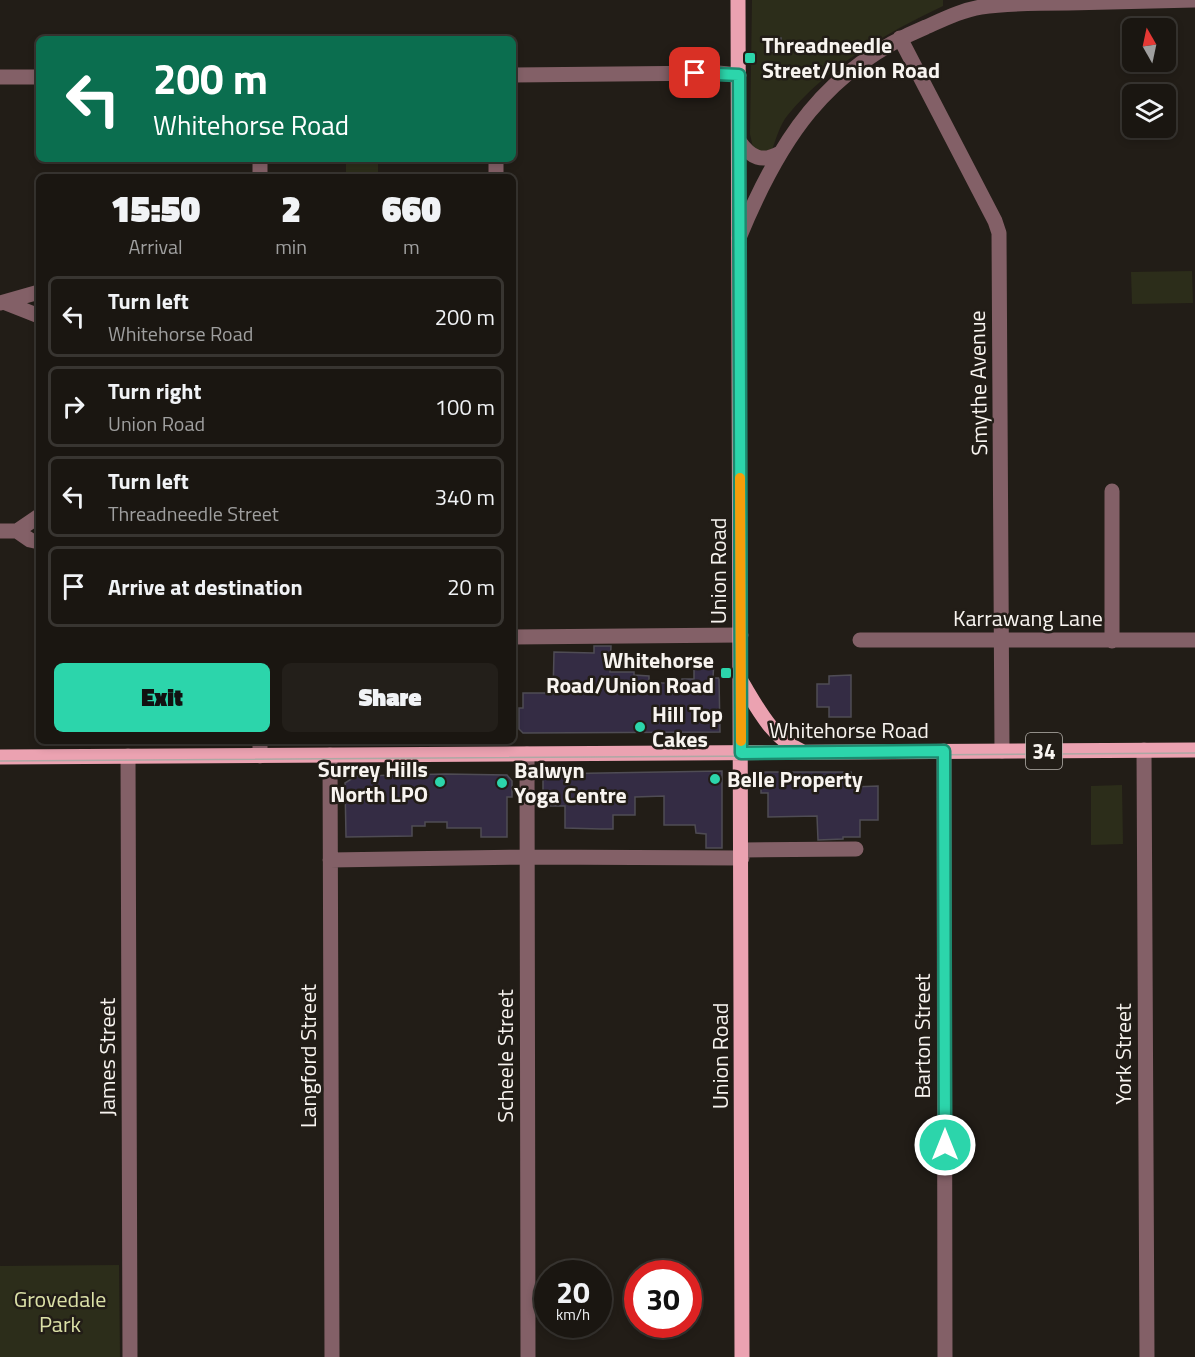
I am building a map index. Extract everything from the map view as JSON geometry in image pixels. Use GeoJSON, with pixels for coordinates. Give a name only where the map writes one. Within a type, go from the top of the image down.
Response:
{"type":"FeatureCollection","features":[{"type":"Feature","properties":{"kind":"main road","name":"Union Road"},"geometry":{"type":"LineString","coordinates":[[738,0],[742,1357]]}},
{"type":"Feature","properties":{"kind":"main road"},"geometry":{"type":"LineString","coordinates":[[741,681],[774,732],[803,752]]}},
{"type":"Feature","properties":{"kind":"main road","name":"Whitehorse Road"},"geometry":{"type":"LineString","coordinates":[[0,757],[128,756],[260,748],[330,755],[499,748],[527,754],[1195,750]]}},
{"type":"Feature","properties":{"kind":"street"},"geometry":{"type":"LineString","coordinates":[[738,240],[757,194],[780,153],[817,100],[855,66],[900,38],[953,15],[1019,2],[1195,0]]}},
{"type":"Feature","properties":{"kind":"street","name":"Smythe Avenue"},"geometry":{"type":"LineString","coordinates":[[900,38],[995,221],[999,233],[1002,751]]}},
{"type":"Feature","properties":{"kind":"street"},"geometry":{"type":"LineString","coordinates":[[516,75],[718,73],[739,75]]}},
{"type":"Feature","properties":{"kind":"street"},"geometry":{"type":"LineString","coordinates":[[0,77],[36,77]]}},
{"type":"Feature","properties":{"kind":"street"},"geometry":{"type":"LineString","coordinates":[[739,141],[746,151],[758,158],[768,159],[780,153]]}},
{"type":"Feature","properties":{"kind":"street"},"geometry":{"type":"LineString","coordinates":[[3,303],[36,293]]}},
{"type":"Feature","properties":{"kind":"street"},"geometry":{"type":"LineString","coordinates":[[3,303],[36,315]]}},
{"type":"Feature","properties":{"kind":"street"},"geometry":{"type":"LineString","coordinates":[[1112,491],[1112,641]]}},
{"type":"Feature","properties":{"kind":"street"},"geometry":{"type":"LineString","coordinates":[[0,531],[17,531],[36,518]]}},
{"type":"Feature","properties":{"kind":"street"},"geometry":{"type":"LineString","coordinates":[[17,531],[36,541]]}},
{"type":"Feature","properties":{"kind":"street"},"geometry":{"type":"LineString","coordinates":[[516,637],[741,635]]}},
{"type":"Feature","properties":{"kind":"street","name":"Karrawang Lane"},"geometry":{"type":"LineString","coordinates":[[860,640],[1195,640]]}},
{"type":"Feature","properties":{"kind":"street","name":"York Street"},"geometry":{"type":"LineString","coordinates":[[1144,750],[1147,1357]]}},
{"type":"Feature","properties":{"kind":"street","name":"Barton Street"},"geometry":{"type":"LineString","coordinates":[[944,751],[945,1357]]}},
{"type":"Feature","properties":{"kind":"street","name":"Scheele Street"},"geometry":{"type":"LineString","coordinates":[[527,754],[528,1357]]}},
{"type":"Feature","properties":{"kind":"street","name":"Langford Street"},"geometry":{"type":"LineString","coordinates":[[330,755],[332,1357]]}},
{"type":"Feature","properties":{"kind":"street","name":"James Street"},"geometry":{"type":"LineString","coordinates":[[128,756],[130,1357]]}},
{"type":"Feature","properties":{"kind":"street"},"geometry":{"type":"LineString","coordinates":[[330,860],[742,854],[856,849]]}},
{"type":"Feature","properties":{"kind":"green space"},"geometry":{"type":"Polygon","coordinates":[[[752,0],[943,0],[943,6],[879,39],[839,66],[803,98],[787,116],[772,150],[754,152],[750,134],[752,0]]]}},
{"type":"Feature","properties":{"kind":"green space"},"geometry":{"type":"Polygon","coordinates":[[[346,164],[378,164],[378,174],[346,174],[346,164]]]}},
{"type":"Feature","properties":{"kind":"green space"},"geometry":{"type":"Polygon","coordinates":[[[1192,271],[1193,303],[1132,304],[1131,272],[1192,271]]]}},
{"type":"Feature","properties":{"kind":"green space"},"geometry":{"type":"Polygon","coordinates":[[[1122,785],[1123,844],[1091,845],[1091,786],[1122,785]]]}},
{"type":"Feature","properties":{"kind":"green space","name":"Grovedale Park"},"geometry":{"type":"Polygon","coordinates":[[[119,1265],[120,1357],[0,1357],[0,1266],[119,1265]]]}},
{"type":"Feature","properties":{"kind":"building"},"geometry":{"type":"Polygon","coordinates":[[[768,38],[781,38],[781,51],[768,51],[768,38]]]}},
{"type":"Feature","properties":{"kind":"building"},"geometry":{"type":"Polygon","coordinates":[[[594,646],[611,646],[610,672],[634,672],[634,675],[649,676],[649,683],[682,683],[682,679],[694,679],[694,660],[714,660],[713,678],[719,678],[720,732],[523,733],[519,729],[519,708],[523,708],[523,693],[553,693],[554,652],[594,653],[594,646]]]}},
{"type":"Feature","properties":{"kind":"building"},"geometry":{"type":"Polygon","coordinates":[[[851,675],[851,717],[829,717],[829,707],[817,707],[817,684],[829,684],[829,676],[851,675]]]}},
{"type":"Feature","properties":{"kind":"building"},"geometry":{"type":"Polygon","coordinates":[[[722,771],[722,848],[706,848],[706,834],[696,833],[695,825],[664,825],[664,796],[635,797],[635,815],[613,815],[613,829],[601,829],[565,828],[565,806],[546,806],[546,793],[543,793],[543,774],[722,771]]]}},
{"type":"Feature","properties":{"kind":"building"},"geometry":{"type":"Polygon","coordinates":[[[761,772],[851,772],[852,787],[878,786],[878,820],[860,820],[860,837],[818,840],[817,816],[768,817],[768,793],[761,793],[761,772]]]}},
{"type":"Feature","properties":{"kind":"building"},"geometry":{"type":"Polygon","coordinates":[[[507,775],[512,781],[512,797],[507,797],[507,837],[481,837],[481,828],[447,828],[447,822],[425,822],[425,826],[412,826],[412,836],[346,837],[345,783],[356,776],[507,775]]]}},
{"type":"Feature","properties":{"kind":"tram line"},"geometry":{"type":"LineString","coordinates":[[0,761],[1195,753]]}},
{"type":"Feature","properties":{"kind":"slow traffic"},"geometry":{"type":"LineString","coordinates":[[740,478],[741,741]]}},
{"type":"Feature","properties":{"kind":"place","name":"Threadneedle Street/Union Road"},"geometry":{"type":"Point","coordinates":[750,58]}},
{"type":"Feature","properties":{"kind":"place","name":"Whitehorse Road/Union Road"},"geometry":{"type":"Point","coordinates":[726,673]}},
{"type":"Feature","properties":{"kind":"place","name":"Hill Top Cakes"},"geometry":{"type":"Point","coordinates":[640,727]}},
{"type":"Feature","properties":{"kind":"place","name":"Belle Property"},"geometry":{"type":"Point","coordinates":[715,779]}},
{"type":"Feature","properties":{"kind":"place","name":"Surrey Hills North LPO"},"geometry":{"type":"Point","coordinates":[440,782]}},
{"type":"Feature","properties":{"kind":"place","name":"Balwyn Yoga Centre"},"geometry":{"type":"Point","coordinates":[502,783]}},
{"type":"Feature","properties":{"kind":"route"},"geometry":{"type":"LineString","coordinates":[[695,73],[739,75],[741,753],[944,751],[945,1145]]}}]}
